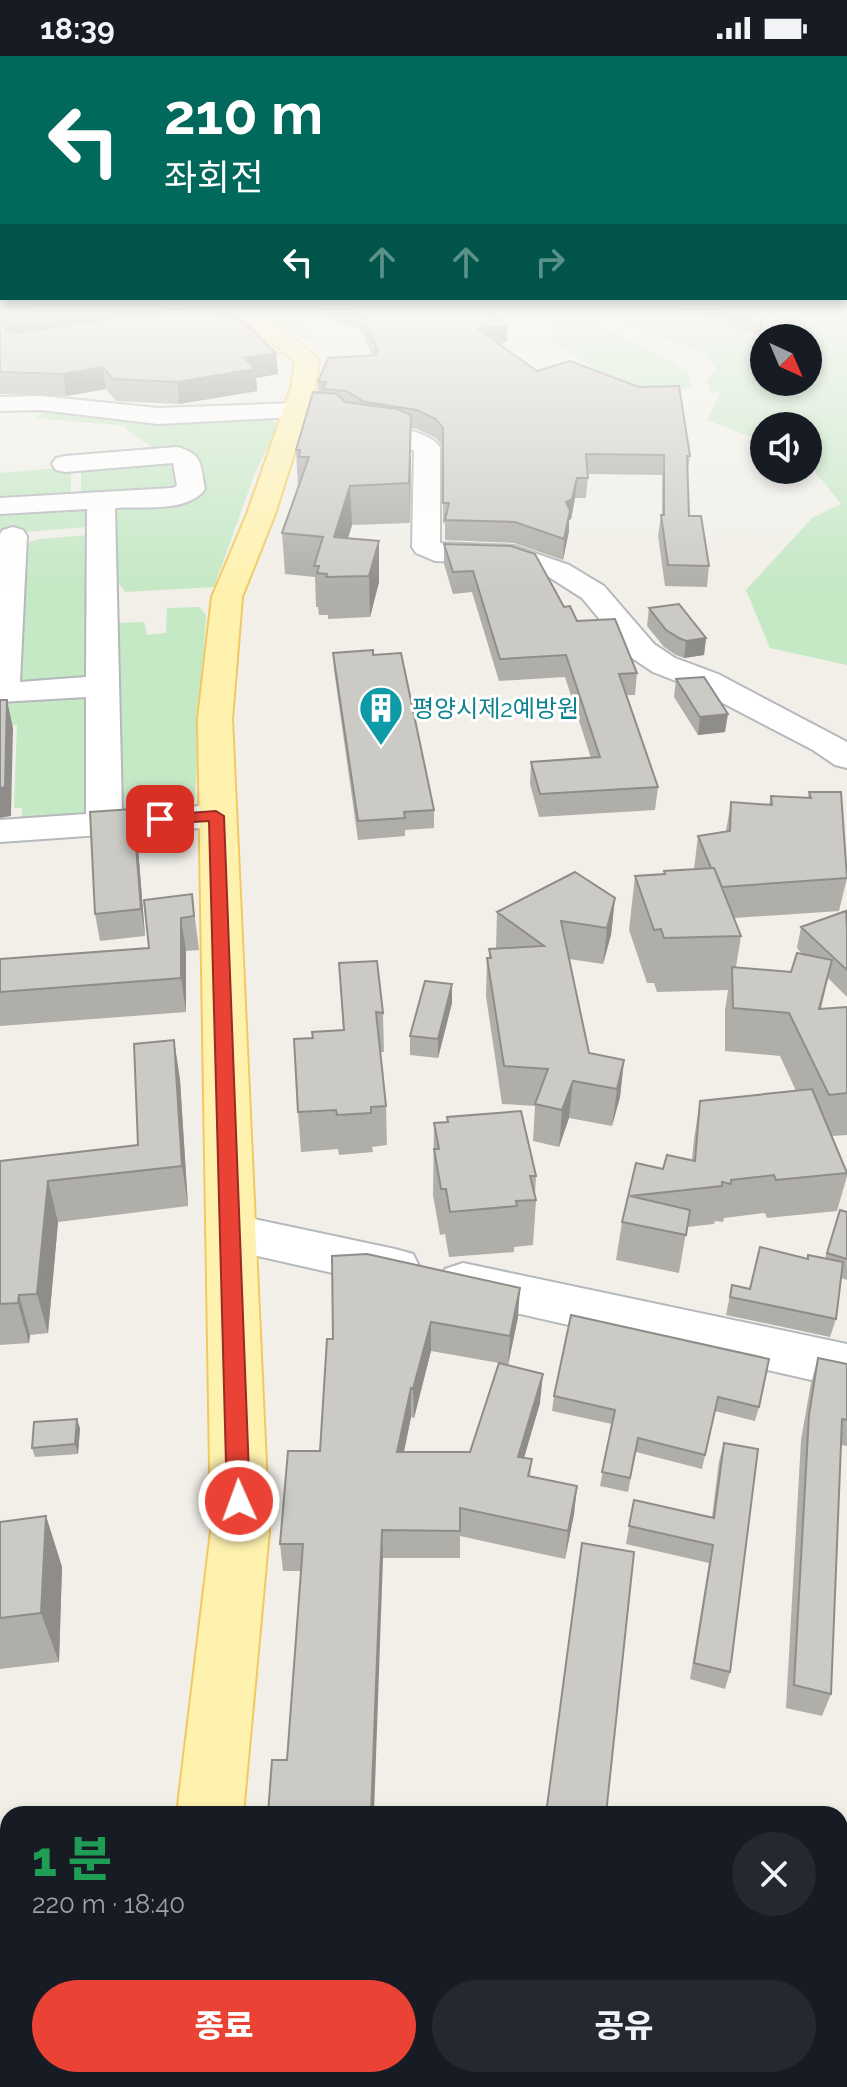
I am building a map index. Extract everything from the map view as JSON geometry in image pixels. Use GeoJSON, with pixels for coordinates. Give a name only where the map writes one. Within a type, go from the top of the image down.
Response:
{"type":"FeatureCollection","features":[{"type":"Feature","properties":{"kind":"main road"},"geometry":{"type":"LineString","coordinates":[[211,1806],[240,1531],[215,719],[227,597],[261,514],[311,417],[310,401]]}},
{"type":"Feature","properties":{"kind":"street"},"geometry":{"type":"LineString","coordinates":[[0,404],[41,403],[158,416],[311,417],[349,422],[356,431],[404,437],[427,447],[426,547],[435,552],[456,554],[514,555],[559,571],[593,592],[643,651],[664,665],[706,681],[825,743],[847,758]]}},
{"type":"Feature","properties":{"kind":"street"},"geometry":{"type":"LineString","coordinates":[[0,506],[87,516],[186,493],[191,489],[186,459],[177,455],[71,464],[87,516],[103,686],[104,823]]}},
{"type":"Feature","properties":{"kind":"street"},"geometry":{"type":"LineString","coordinates":[[18,535],[3,693],[103,686]]}},
{"type":"Feature","properties":{"kind":"street"},"geometry":{"type":"LineString","coordinates":[[0,831],[216,816]]}},
{"type":"Feature","properties":{"kind":"street"},"geometry":{"type":"LineString","coordinates":[[230,1233],[847,1366]]}},
{"type":"Feature","properties":{"kind":"green space"},"geometry":{"type":"Polygon","coordinates":[[[716,401],[847,401],[847,665],[770,648],[746,590],[812,518],[841,504],[822,480],[822,412],[750,412],[750,437],[707,420],[716,401]]]}},
{"type":"Feature","properties":{"kind":"green space"},"geometry":{"type":"Polygon","coordinates":[[[44,409],[160,422],[261,418],[279,424],[255,473],[214,587],[125,592],[113,575],[104,510],[198,488],[165,453],[154,449],[124,427],[127,426],[36,418],[44,409]]]}},
{"type":"Feature","properties":{"kind":"green space"},"geometry":{"type":"Polygon","coordinates":[[[161,461],[175,465],[181,475],[177,490],[81,500],[81,466],[161,461]]]}},
{"type":"Feature","properties":{"kind":"green space"},"geometry":{"type":"Polygon","coordinates":[[[71,467],[71,500],[0,503],[0,473],[71,467]]]}},
{"type":"Feature","properties":{"kind":"green space"},"geometry":{"type":"Polygon","coordinates":[[[87,505],[86,527],[0,534],[0,509],[87,505]]]}},
{"type":"Feature","properties":{"kind":"green space"},"geometry":{"type":"Polygon","coordinates":[[[89,535],[90,682],[19,686],[21,545],[39,539],[89,535]]]}},
{"type":"Feature","properties":{"kind":"green space"},"geometry":{"type":"Polygon","coordinates":[[[199,607],[206,615],[194,810],[117,811],[118,623],[144,622],[147,635],[166,633],[167,608],[199,607]]]}},
{"type":"Feature","properties":{"kind":"green space"},"geometry":{"type":"Polygon","coordinates":[[[88,699],[94,816],[21,823],[22,808],[14,808],[17,725],[0,726],[0,701],[88,699]]]}},
{"type":"Feature","properties":{"kind":"building"},"geometry":{"type":"Polygon","coordinates":[[[310,401],[344,401],[397,409],[411,415],[409,483],[350,486],[334,537],[379,541],[369,576],[326,577],[327,574],[317,573],[319,566],[314,566],[323,537],[282,533],[309,457],[299,457],[300,450],[296,450],[310,401]]]}},
{"type":"Feature","properties":{"kind":"building"},"geometry":{"type":"Polygon","coordinates":[[[363,401],[681,401],[690,456],[687,456],[689,516],[701,516],[709,566],[668,565],[661,515],[664,515],[664,455],[586,454],[588,478],[577,478],[572,499],[566,502],[570,511],[564,539],[515,522],[445,520],[449,503],[443,503],[443,428],[436,419],[417,410],[363,401]]]}},
{"type":"Feature","properties":{"kind":"building"},"geometry":{"type":"Polygon","coordinates":[[[444,544],[511,546],[535,554],[564,607],[570,606],[577,621],[615,619],[637,673],[619,674],[658,787],[540,794],[531,762],[600,757],[566,655],[500,659],[473,571],[453,572],[444,544]]]}},
{"type":"Feature","properties":{"kind":"building"},"geometry":{"type":"Polygon","coordinates":[[[679,604],[706,638],[686,641],[679,638],[666,630],[649,608],[679,604]]]}},
{"type":"Feature","properties":{"kind":"building"},"geometry":{"type":"Polygon","coordinates":[[[373,650],[373,655],[401,653],[434,810],[404,812],[405,818],[358,821],[333,653],[373,650]]]}},
{"type":"Feature","properties":{"kind":"building"},"geometry":{"type":"Polygon","coordinates":[[[704,677],[728,714],[700,717],[676,679],[704,677]]]}},
{"type":"Feature","properties":{"kind":"building"},"geometry":{"type":"Polygon","coordinates":[[[0,700],[7,700],[5,787],[0,788],[0,700]]]}},
{"type":"Feature","properties":{"kind":"building"},"geometry":{"type":"Polygon","coordinates":[[[809,792],[841,792],[847,878],[722,887],[698,836],[730,831],[731,802],[772,805],[771,796],[811,798],[809,792]]]}},
{"type":"Feature","properties":{"kind":"building"},"geometry":{"type":"Polygon","coordinates":[[[133,809],[141,909],[95,914],[90,812],[133,809]]]}},
{"type":"Feature","properties":{"kind":"building"},"geometry":{"type":"Polygon","coordinates":[[[714,868],[741,936],[664,938],[661,929],[654,930],[635,876],[714,868]]]}},
{"type":"Feature","properties":{"kind":"building"},"geometry":{"type":"Polygon","coordinates":[[[575,872],[615,898],[607,928],[561,921],[589,1053],[624,1060],[617,1089],[573,1081],[562,1110],[535,1104],[548,1069],[504,1066],[487,958],[491,958],[489,949],[544,946],[497,912],[575,872]]]}},
{"type":"Feature","properties":{"kind":"building"},"geometry":{"type":"Polygon","coordinates":[[[192,894],[194,916],[181,918],[181,978],[0,992],[0,959],[149,948],[144,900],[192,894]]]}},
{"type":"Feature","properties":{"kind":"building"},"geometry":{"type":"Polygon","coordinates":[[[846,911],[847,931],[847,970],[801,927],[846,911]]]}},
{"type":"Feature","properties":{"kind":"building"},"geometry":{"type":"Polygon","coordinates":[[[797,953],[832,960],[819,1009],[847,1007],[847,1093],[829,1095],[789,1013],[733,1008],[732,967],[791,972],[797,953]]]}},
{"type":"Feature","properties":{"kind":"building"},"geometry":{"type":"Polygon","coordinates":[[[377,961],[383,1013],[376,1012],[386,1106],[371,1107],[371,1113],[337,1115],[336,1110],[298,1112],[294,1039],[313,1038],[312,1032],[344,1030],[339,963],[377,961]]]}},
{"type":"Feature","properties":{"kind":"building"},"geometry":{"type":"Polygon","coordinates":[[[425,981],[452,984],[438,1039],[410,1036],[425,981]]]}},
{"type":"Feature","properties":{"kind":"building"},"geometry":{"type":"Polygon","coordinates":[[[174,1040],[182,1166],[48,1181],[37,1294],[19,1295],[18,1303],[0,1304],[0,1161],[138,1145],[134,1044],[174,1040]]]}},
{"type":"Feature","properties":{"kind":"building"},"geometry":{"type":"Polygon","coordinates":[[[812,1089],[847,1173],[776,1180],[774,1175],[731,1180],[731,1184],[722,1182],[722,1186],[630,1196],[690,1210],[686,1235],[622,1222],[636,1163],[663,1169],[667,1155],[695,1161],[700,1101],[812,1089]]]}},
{"type":"Feature","properties":{"kind":"building"},"geometry":{"type":"Polygon","coordinates":[[[521,1111],[536,1176],[530,1176],[536,1200],[516,1201],[517,1206],[450,1212],[446,1189],[441,1189],[434,1149],[439,1149],[434,1123],[448,1122],[447,1117],[521,1111]]]}},
{"type":"Feature","properties":{"kind":"building"},"geometry":{"type":"Polygon","coordinates":[[[840,1210],[847,1212],[847,1259],[827,1253],[840,1210]]]}},
{"type":"Feature","properties":{"kind":"building"},"geometry":{"type":"Polygon","coordinates":[[[760,1247],[808,1259],[808,1255],[843,1262],[836,1319],[730,1297],[732,1285],[750,1289],[760,1247]]]}},
{"type":"Feature","properties":{"kind":"building"},"geometry":{"type":"Polygon","coordinates":[[[367,1254],[520,1288],[510,1336],[431,1322],[411,1388],[397,1452],[470,1452],[499,1363],[543,1374],[518,1457],[532,1459],[528,1476],[577,1486],[568,1531],[460,1508],[460,1531],[382,1530],[371,1806],[269,1806],[272,1760],[287,1760],[303,1544],[280,1544],[288,1451],[320,1451],[327,1339],[333,1339],[332,1256],[367,1254]]]}},
{"type":"Feature","properties":{"kind":"building"},"geometry":{"type":"Polygon","coordinates":[[[571,1315],[769,1359],[759,1407],[718,1397],[705,1455],[638,1438],[630,1478],[602,1472],[615,1410],[554,1396],[571,1315]]]}},
{"type":"Feature","properties":{"kind":"building"},"geometry":{"type":"Polygon","coordinates":[[[818,1358],[847,1364],[847,1420],[842,1419],[831,1694],[794,1685],[809,1415],[818,1358]]]}},
{"type":"Feature","properties":{"kind":"building"},"geometry":{"type":"Polygon","coordinates":[[[77,1419],[75,1444],[32,1448],[34,1422],[77,1419]]]}},
{"type":"Feature","properties":{"kind":"building"},"geometry":{"type":"Polygon","coordinates":[[[724,1443],[758,1449],[730,1672],[694,1663],[713,1545],[629,1526],[634,1500],[714,1518],[724,1443]]]}},
{"type":"Feature","properties":{"kind":"building"},"geometry":{"type":"Polygon","coordinates":[[[46,1516],[41,1613],[0,1618],[0,1522],[46,1516]]]}},
{"type":"Feature","properties":{"kind":"building"},"geometry":{"type":"Polygon","coordinates":[[[582,1543],[634,1552],[607,1806],[547,1806],[582,1543]]]}},
{"type":"Feature","properties":{"kind":"place","name":"평양시제2예방원"},"geometry":{"type":"Point","coordinates":[381,747]}},
{"type":"Feature","properties":{"kind":"route"},"geometry":{"type":"LineString","coordinates":[[160,819],[216,816],[239,1501]]}}]}
